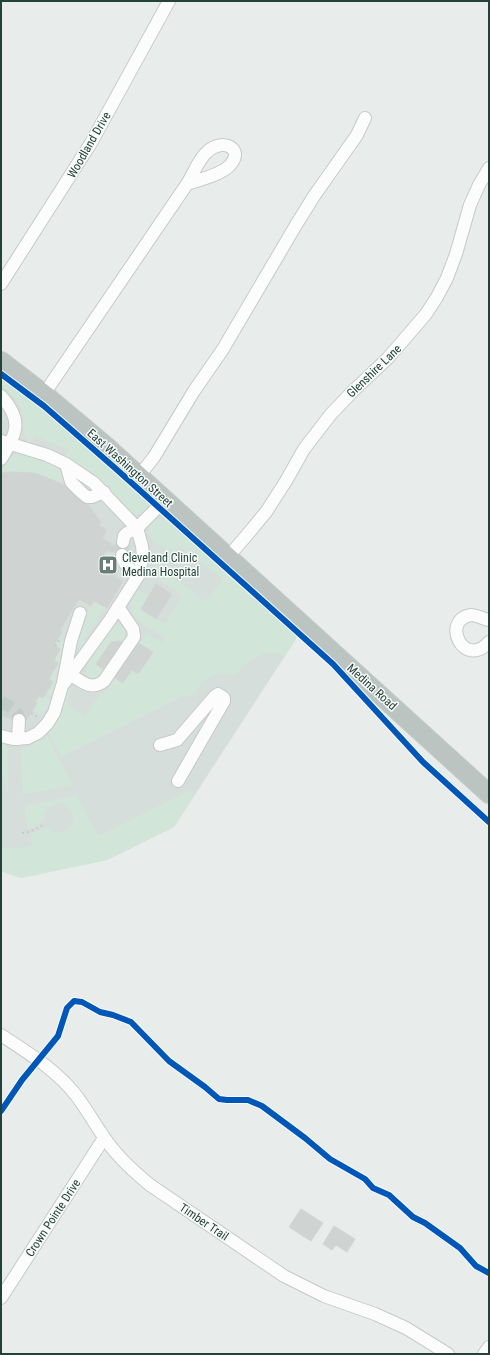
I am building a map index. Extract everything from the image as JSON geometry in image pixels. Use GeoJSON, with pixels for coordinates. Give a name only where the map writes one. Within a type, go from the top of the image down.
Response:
{"type":"FeatureCollection","features":[{"type":"Feature","properties":{"kind":"highway","name":"East Washington Street"},"geometry":{"type":"LineString","coordinates":[[1,361],[44,394],[106,446],[254,581]]}},
{"type":"Feature","properties":{"kind":"highway","name":"Medina Road"},"geometry":{"type":"LineString","coordinates":[[254,581],[489,794]]}},
{"type":"Feature","properties":{"kind":"street","name":"Woodland Drive"},"geometry":{"type":"LineString","coordinates":[[1,284],[91,143],[169,1]]}},
{"type":"Feature","properties":{"kind":"street"},"geometry":{"type":"LineString","coordinates":[[139,476],[154,456],[194,391],[223,349],[296,225],[314,196],[357,135],[365,118]]}},
{"type":"Feature","properties":{"kind":"street","name":"Glenshire Lane"},"geometry":{"type":"LineString","coordinates":[[228,556],[266,512],[304,449],[326,420],[353,391],[388,358],[426,314],[447,278],[456,254],[470,205],[489,168]]}},
{"type":"Feature","properties":{"kind":"street"},"geometry":{"type":"LineString","coordinates":[[44,394],[188,184]]}},
{"type":"Feature","properties":{"kind":"street"},"geometry":{"type":"LineString","coordinates":[[1,396],[10,406],[15,418],[15,431],[6,442],[1,459]]}},
{"type":"Feature","properties":{"kind":"street"},"geometry":{"type":"LineString","coordinates":[[6,442],[47,455],[66,464],[94,483],[137,528],[142,546],[143,556],[138,576],[62,686]]}},
{"type":"Feature","properties":{"kind":"street"},"geometry":{"type":"LineString","coordinates":[[122,542],[127,533],[137,528],[165,500]]}},
{"type":"Feature","properties":{"kind":"street"},"geometry":{"type":"LineString","coordinates":[[122,555],[122,560],[126,566],[138,576]]}},
{"type":"Feature","properties":{"kind":"street"},"geometry":{"type":"LineString","coordinates":[[71,675],[92,686],[98,686],[104,682],[134,637],[133,629],[129,621],[118,607]]}},
{"type":"Feature","properties":{"kind":"street"},"geometry":{"type":"LineString","coordinates":[[1,736],[18,739],[28,738],[38,733],[47,724],[54,713],[62,686],[71,641],[80,613]]}},
{"type":"Feature","properties":{"kind":"street"},"geometry":{"type":"LineString","coordinates":[[489,620],[471,615],[464,617],[456,628],[458,641],[462,646],[468,649],[481,649],[489,642]]}},
{"type":"Feature","properties":{"kind":"street"},"geometry":{"type":"LineString","coordinates":[[160,745],[177,740],[215,696],[218,694],[224,698],[224,701],[178,781]]}},
{"type":"Feature","properties":{"kind":"street"},"geometry":{"type":"LineString","coordinates":[[18,739],[19,720]]}},
{"type":"Feature","properties":{"kind":"street","name":"Timber Trail"},"geometry":{"type":"LineString","coordinates":[[1,1035],[45,1065],[61,1079],[87,1110],[104,1138],[117,1155],[150,1185],[284,1276],[324,1296],[375,1314],[406,1328],[448,1354]]}},
{"type":"Feature","properties":{"kind":"street","name":"Crown Pointe Drive"},"geometry":{"type":"LineString","coordinates":[[1,1298],[104,1138]]}},
{"type":"Feature","properties":{"kind":"street"},"geometry":{"type":"LineString","coordinates":[[484,1354],[489,1347]]}},
{"type":"Feature","properties":{"kind":"path"},"geometry":{"type":"LineString","coordinates":[[31,713],[40,719]]}},
{"type":"Feature","properties":{"kind":"path"},"geometry":{"type":"LineString","coordinates":[[22,833],[29,832],[45,824]]}},
{"type":"Feature","properties":{"kind":"shaded area","name":"Cleveland Clinic Medina Hospital"},"geometry":{"type":"Polygon","coordinates":[[[1,376],[134,490],[296,639],[174,827],[107,860],[21,878],[1,871],[1,376]]]}},
{"type":"Feature","properties":{"kind":"green space"},"geometry":{"type":"Polygon","coordinates":[[[1,369],[44,403],[147,494],[149,503],[145,510],[135,514],[125,508],[113,493],[101,482],[65,457],[69,450],[34,435],[30,443],[26,442],[27,440],[23,431],[22,411],[15,399],[1,386],[1,369]]]}},
{"type":"Feature","properties":{"kind":"green space"},"geometry":{"type":"Polygon","coordinates":[[[17,454],[39,460],[56,467],[61,473],[62,483],[47,477],[32,474],[17,472],[1,473],[11,457],[17,454]]]}},
{"type":"Feature","properties":{"kind":"green space"},"geometry":{"type":"Polygon","coordinates":[[[155,519],[177,522],[298,635],[285,656],[270,653],[263,654],[252,659],[236,675],[221,673],[210,676],[201,684],[192,696],[183,696],[61,757],[47,729],[61,711],[68,688],[71,689],[68,705],[85,717],[101,693],[103,695],[115,678],[123,683],[132,670],[138,674],[153,652],[140,644],[147,633],[161,643],[165,638],[137,619],[133,614],[131,607],[133,600],[139,591],[149,596],[141,609],[165,624],[181,599],[178,592],[159,580],[162,573],[152,568],[153,555],[156,554],[162,558],[158,566],[206,602],[223,579],[179,546],[173,553],[157,544],[150,537],[149,533],[150,525],[155,519]]]}},
{"type":"Feature","properties":{"kind":"green space"},"geometry":{"type":"Polygon","coordinates":[[[94,601],[107,608],[102,612],[85,638],[88,642],[81,651],[79,651],[76,648],[88,611],[94,601]]]}},
{"type":"Feature","properties":{"kind":"green space"},"geometry":{"type":"Polygon","coordinates":[[[117,625],[123,627],[125,632],[124,638],[122,641],[111,642],[96,664],[103,669],[100,674],[95,678],[87,676],[86,669],[89,660],[113,626],[117,625]]]}},
{"type":"Feature","properties":{"kind":"green space"},"geometry":{"type":"Polygon","coordinates":[[[61,640],[63,642],[51,697],[46,694],[53,682],[49,679],[58,664],[54,660],[60,650],[57,647],[61,640]]]}},
{"type":"Feature","properties":{"kind":"green space"},"geometry":{"type":"Polygon","coordinates":[[[39,696],[43,698],[45,696],[50,700],[45,710],[40,714],[34,709],[37,703],[35,702],[39,696]]]}},
{"type":"Feature","properties":{"kind":"green space"},"geometry":{"type":"Polygon","coordinates":[[[46,734],[72,784],[70,786],[23,794],[21,752],[23,749],[29,747],[46,734]]]}},
{"type":"Feature","properties":{"kind":"green space"},"geometry":{"type":"Polygon","coordinates":[[[1,741],[6,744],[7,749],[8,793],[1,772],[1,741]]]}},
{"type":"Feature","properties":{"kind":"green space"},"geometry":{"type":"Polygon","coordinates":[[[190,790],[194,796],[174,827],[107,860],[21,878],[1,871],[1,848],[23,848],[32,846],[30,835],[46,827],[56,833],[66,831],[70,828],[72,823],[72,812],[69,807],[64,804],[55,803],[47,810],[44,815],[44,821],[28,828],[25,810],[27,805],[77,796],[98,836],[190,790]]]}},
{"type":"Feature","properties":{"kind":"building"},"geometry":{"type":"Polygon","coordinates":[[[1,473],[34,473],[67,486],[86,502],[101,522],[99,525],[107,530],[102,538],[111,543],[110,545],[116,545],[116,542],[129,542],[129,555],[116,555],[116,552],[106,551],[103,555],[113,561],[109,567],[117,572],[115,577],[123,581],[107,608],[94,601],[91,606],[79,599],[60,630],[62,632],[54,645],[60,649],[54,660],[58,663],[49,679],[53,682],[43,698],[39,696],[35,702],[37,703],[26,721],[14,720],[1,715],[1,473]]]}},
{"type":"Feature","properties":{"kind":"building"},"geometry":{"type":"Polygon","coordinates":[[[156,584],[172,594],[156,619],[141,609],[156,584]]]}},
{"type":"Feature","properties":{"kind":"building"},"geometry":{"type":"Polygon","coordinates":[[[119,641],[140,644],[153,652],[138,674],[132,670],[123,683],[96,664],[111,642],[119,641]]]}},
{"type":"Feature","properties":{"kind":"building"},"geometry":{"type":"Polygon","coordinates":[[[301,1209],[323,1223],[311,1241],[289,1227],[301,1209]]]}},
{"type":"Feature","properties":{"kind":"building"},"geometry":{"type":"Polygon","coordinates":[[[334,1226],[355,1239],[347,1252],[336,1245],[332,1250],[323,1244],[334,1226]]]}},
{"type":"Feature","properties":{"kind":"tunnel"},"geometry":{"type":"LineString","coordinates":[[1,702],[15,711],[19,717],[19,720]]}},
{"type":"Feature","properties":{"kind":"cycle path"},"geometry":{"type":"LineString","coordinates":[[1,374],[44,406],[115,468],[333,664],[423,762],[489,822]]}},
{"type":"Feature","properties":{"kind":"cycle path"},"geometry":{"type":"LineString","coordinates":[[1,1111],[22,1080],[58,1036],[67,1008],[74,1001],[82,1002],[100,1012],[131,1022],[169,1061],[219,1099],[248,1100],[262,1106],[330,1159],[365,1179],[373,1188],[389,1195],[413,1217],[425,1223],[460,1248],[476,1266],[489,1273]]}},
{"type":"Feature","properties":{"kind":"place","name":"Cleveland Clinic Medina Hospital"},"geometry":{"type":"Point","coordinates":[108,565]}}]}
